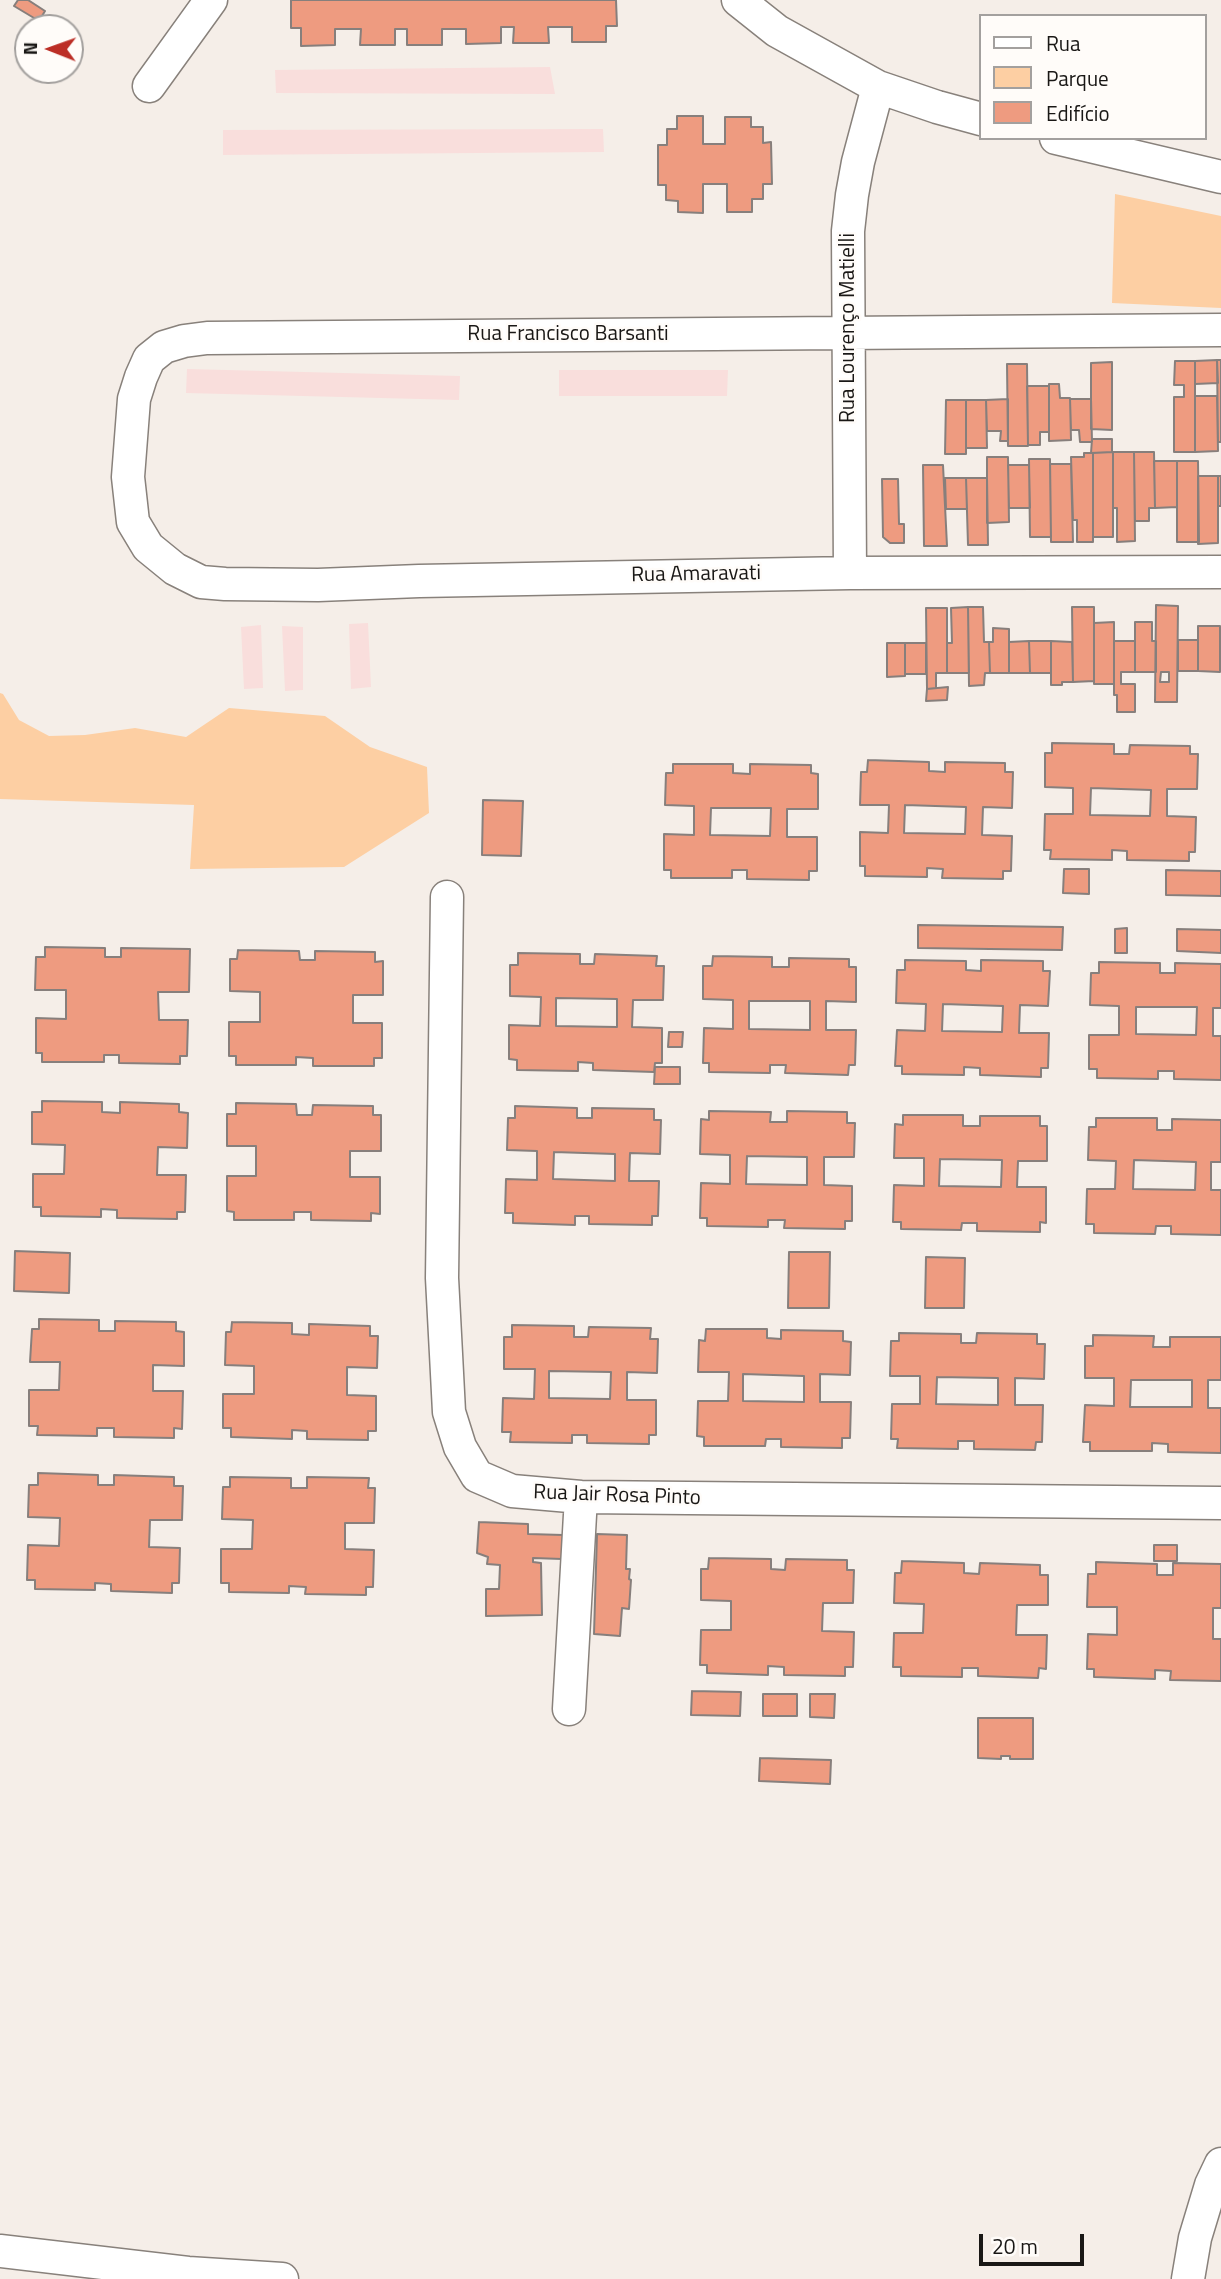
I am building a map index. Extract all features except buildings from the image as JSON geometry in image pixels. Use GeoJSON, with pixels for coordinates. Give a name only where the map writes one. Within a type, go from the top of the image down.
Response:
{"type":"FeatureCollection","features":[{"type":"Feature","properties":{"kind":"street"},"geometry":{"type":"LineString","coordinates":[[149,86],[211,0]]}},
{"type":"Feature","properties":{"kind":"street"},"geometry":{"type":"LineString","coordinates":[[738,0],[777,31],[878,86],[979,118]]}},
{"type":"Feature","properties":{"kind":"street","name":"Rua Lourenço Matielli"},"geometry":{"type":"LineString","coordinates":[[850,573],[848,230],[852,195],[878,86]]}},
{"type":"Feature","properties":{"kind":"street"},"geometry":{"type":"LineString","coordinates":[[1064,140],[1221,177]]}},
{"type":"Feature","properties":{"kind":"street","name":"Rua Francisco Barsanti"},"geometry":{"type":"LineString","coordinates":[[175,569],[148,547],[133,522],[128,477],[134,399],[141,377],[149,359],[164,348],[184,341],[251,337],[1221,330]]}},
{"type":"Feature","properties":{"kind":"street","name":"Rua Amaravati"},"geometry":{"type":"LineString","coordinates":[[175,569],[201,582],[261,585],[850,573],[1221,572]]}},
{"type":"Feature","properties":{"kind":"street","name":"Rua Jair Rosa Pinto"},"geometry":{"type":"LineString","coordinates":[[447,897],[442,1278],[449,1412],[460,1447],[477,1476],[512,1491],[581,1497],[1221,1503]]}},
{"type":"Feature","properties":{"kind":"street"},"geometry":{"type":"LineString","coordinates":[[569,1709],[581,1497]]}},
{"type":"Feature","properties":{"kind":"street"},"geometry":{"type":"LineString","coordinates":[[1188,2279],[1195,2238],[1211,2185],[1221,2164]]}},
{"type":"Feature","properties":{"kind":"street"},"geometry":{"type":"LineString","coordinates":[[0,2250],[188,2273],[282,2279]]}},
{"type":"Feature","properties":{"kind":"shaded area"},"geometry":{"type":"Polygon","coordinates":[[[550,67],[555,94],[276,93],[275,70],[550,67]]]}},
{"type":"Feature","properties":{"kind":"shaded area"},"geometry":{"type":"Polygon","coordinates":[[[603,129],[604,152],[223,155],[223,130],[603,129]]]}},
{"type":"Feature","properties":{"kind":"shaded area"},"geometry":{"type":"Polygon","coordinates":[[[187,369],[460,376],[459,400],[186,393],[187,369]]]}},
{"type":"Feature","properties":{"kind":"shaded area"},"geometry":{"type":"Polygon","coordinates":[[[559,370],[728,370],[727,396],[559,396],[559,370]]]}},
{"type":"Feature","properties":{"kind":"shaded area"},"geometry":{"type":"Polygon","coordinates":[[[368,623],[371,687],[351,689],[349,624],[368,623]]]}},
{"type":"Feature","properties":{"kind":"shaded area"},"geometry":{"type":"Polygon","coordinates":[[[261,625],[263,688],[244,689],[241,627],[261,625]]]}},
{"type":"Feature","properties":{"kind":"shaded area"},"geometry":{"type":"Polygon","coordinates":[[[282,626],[303,627],[303,690],[285,691],[282,626]]]}},
{"type":"Feature","properties":{"kind":"green space"},"geometry":{"type":"Polygon","coordinates":[[[1115,194],[1221,216],[1221,308],[1112,303],[1115,194]]]}},
{"type":"Feature","properties":{"kind":"green space"},"geometry":{"type":"Polygon","coordinates":[[[0,693],[19,720],[49,736],[85,735],[135,728],[186,737],[229,708],[325,716],[370,747],[427,767],[429,813],[344,867],[190,869],[194,805],[0,799],[0,693]]]}}]}
